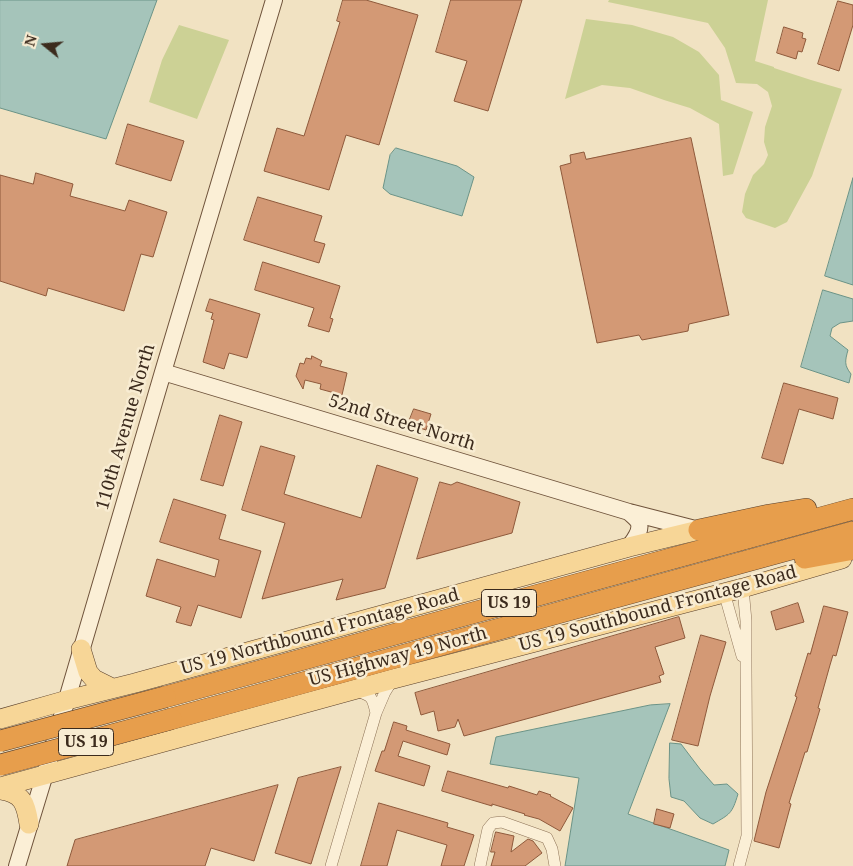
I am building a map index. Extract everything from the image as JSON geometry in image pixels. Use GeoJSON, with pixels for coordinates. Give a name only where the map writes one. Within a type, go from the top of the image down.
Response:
{"type":"FeatureCollection","features":[{"type":"Feature","properties":{"kind":"highway"},"geometry":{"type":"LineString","coordinates":[[699,530],[769,515],[853,502]]}},
{"type":"Feature","properties":{"kind":"highway","name":"US Highway 19 North"},"geometry":{"type":"LineString","coordinates":[[0,741],[853,509]]}},
{"type":"Feature","properties":{"kind":"highway","name":"US Highway 19 North"},"geometry":{"type":"LineString","coordinates":[[0,765],[853,532]]}},
{"type":"Feature","properties":{"kind":"highway"},"geometry":{"type":"LineString","coordinates":[[691,577],[853,549]]}},
{"type":"Feature","properties":{"kind":"main road","name":"US 19 Northbound Frontage Road"},"geometry":{"type":"LineString","coordinates":[[0,720],[67,700],[629,547],[699,530]]}},
{"type":"Feature","properties":{"kind":"main road","name":"US 19 Southbound Frontage Road"},"geometry":{"type":"LineString","coordinates":[[0,786],[393,679],[743,588],[853,556]]}},
{"type":"Feature","properties":{"kind":"main road"},"geometry":{"type":"LineString","coordinates":[[81,649],[88,672],[94,679],[112,688]]}},
{"type":"Feature","properties":{"kind":"main road"},"geometry":{"type":"LineString","coordinates":[[135,683],[122,698],[122,716],[130,732],[136,737],[148,740],[174,740]]}},
{"type":"Feature","properties":{"kind":"main road"},"geometry":{"type":"LineString","coordinates":[[29,824],[26,807],[19,796],[0,786],[37,756],[82,706],[112,688]]}},
{"type":"Feature","properties":{"kind":"main road"},"geometry":{"type":"LineString","coordinates":[[0,720],[114,756]]}},
{"type":"Feature","properties":{"kind":"street","name":"110th Avenue North"},"geometry":{"type":"LineString","coordinates":[[17,866],[274,0]]}},
{"type":"Feature","properties":{"kind":"street","name":"52nd Street North"},"geometry":{"type":"LineString","coordinates":[[163,372],[629,512],[699,530]]}},
{"type":"Feature","properties":{"kind":"street"},"geometry":{"type":"LineString","coordinates":[[629,512],[638,521],[640,527],[638,535],[629,547]]}},
{"type":"Feature","properties":{"kind":"street"},"geometry":{"type":"LineString","coordinates":[[739,866],[748,836],[746,621],[743,588]]}},
{"type":"Feature","properties":{"kind":"street"},"geometry":{"type":"LineString","coordinates":[[724,592],[746,668]]}},
{"type":"Feature","properties":{"kind":"street"},"geometry":{"type":"LineString","coordinates":[[331,866],[376,712],[393,679]]}},
{"type":"Feature","properties":{"kind":"street"},"geometry":{"type":"LineString","coordinates":[[355,690],[366,694],[373,700],[376,712]]}},
{"type":"Feature","properties":{"kind":"street"},"geometry":{"type":"LineString","coordinates":[[480,866],[488,829],[492,823],[502,822],[547,838],[552,849],[555,866]]}},
{"type":"Feature","properties":{"kind":"green space"},"geometry":{"type":"Polygon","coordinates":[[[609,0],[768,0],[755,61],[842,89],[812,176],[787,222],[775,228],[746,218],[742,212],[745,194],[753,175],[764,164],[768,155],[764,142],[765,127],[772,106],[768,92],[757,84],[736,83],[725,48],[708,23],[608,2],[609,0]]]}},
{"type":"Feature","properties":{"kind":"green space"},"geometry":{"type":"Polygon","coordinates":[[[586,19],[632,25],[673,37],[699,52],[719,75],[721,100],[753,112],[733,174],[723,176],[719,124],[690,108],[630,88],[602,85],[565,99],[586,19]]]}},
{"type":"Feature","properties":{"kind":"green space"},"geometry":{"type":"Polygon","coordinates":[[[179,25],[229,40],[197,119],[149,102],[162,60],[179,25]]]}},
{"type":"Feature","properties":{"kind":"water"},"geometry":{"type":"Polygon","coordinates":[[[0,0],[157,0],[106,139],[0,108],[0,0]]]}},
{"type":"Feature","properties":{"kind":"water"},"geometry":{"type":"Polygon","coordinates":[[[396,148],[457,166],[474,177],[462,216],[390,194],[383,188],[390,155],[396,148]]]}},
{"type":"Feature","properties":{"kind":"water"},"geometry":{"type":"Polygon","coordinates":[[[853,178],[853,285],[825,276],[853,178]]]}},
{"type":"Feature","properties":{"kind":"water"},"geometry":{"type":"Polygon","coordinates":[[[823,290],[853,299],[853,321],[840,323],[832,328],[830,336],[848,350],[846,363],[851,374],[849,383],[801,367],[823,290]]]}},
{"type":"Feature","properties":{"kind":"water"},"geometry":{"type":"Polygon","coordinates":[[[670,704],[628,814],[729,850],[725,866],[565,866],[579,778],[490,764],[496,737],[650,705],[670,704]]]}},
{"type":"Feature","properties":{"kind":"water"},"geometry":{"type":"Polygon","coordinates":[[[670,743],[681,744],[714,785],[727,784],[738,794],[732,810],[727,815],[713,824],[700,818],[684,801],[671,797],[669,779],[670,743]]]}},
{"type":"Feature","properties":{"kind":"building"},"geometry":{"type":"Polygon","coordinates":[[[343,0],[366,0],[418,15],[379,145],[346,135],[329,190],[264,171],[277,128],[304,136],[340,22],[337,21],[343,0]]]}},
{"type":"Feature","properties":{"kind":"building"},"geometry":{"type":"Polygon","coordinates":[[[451,0],[522,0],[488,111],[454,101],[467,61],[436,52],[451,0]]]}},
{"type":"Feature","properties":{"kind":"building"},"geometry":{"type":"Polygon","coordinates":[[[838,1],[853,5],[853,25],[839,71],[818,64],[838,1]]]}},
{"type":"Feature","properties":{"kind":"building"},"geometry":{"type":"Polygon","coordinates":[[[784,27],[803,33],[802,38],[806,39],[802,52],[798,51],[796,59],[777,53],[784,27]]]}},
{"type":"Feature","properties":{"kind":"building"},"geometry":{"type":"Polygon","coordinates":[[[128,124],[184,141],[171,181],[116,164],[128,124]]]}},
{"type":"Feature","properties":{"kind":"building"},"geometry":{"type":"Polygon","coordinates":[[[691,138],[729,315],[689,324],[688,331],[642,340],[639,335],[597,343],[560,166],[571,163],[570,155],[584,152],[586,159],[691,138]]]}},
{"type":"Feature","properties":{"kind":"building"},"geometry":{"type":"Polygon","coordinates":[[[36,173],[73,184],[70,196],[125,211],[129,200],[167,212],[153,257],[141,254],[124,311],[48,288],[46,296],[0,281],[0,175],[33,184],[36,173]]]}},
{"type":"Feature","properties":{"kind":"building"},"geometry":{"type":"Polygon","coordinates":[[[258,197],[322,216],[314,241],[325,244],[319,263],[244,240],[258,197]]]}},
{"type":"Feature","properties":{"kind":"building"},"geometry":{"type":"Polygon","coordinates":[[[263,262],[340,286],[330,318],[333,319],[329,332],[308,326],[314,308],[255,290],[263,262]]]}},
{"type":"Feature","properties":{"kind":"building"},"geometry":{"type":"Polygon","coordinates":[[[210,299],[260,314],[247,358],[229,353],[224,369],[203,362],[214,320],[211,319],[213,313],[206,311],[210,299]]]}},
{"type":"Feature","properties":{"kind":"building"},"geometry":{"type":"Polygon","coordinates":[[[312,356],[322,361],[320,366],[347,373],[342,395],[320,389],[321,384],[305,380],[303,389],[296,376],[300,363],[304,364],[306,358],[311,359],[312,356]]]}},
{"type":"Feature","properties":{"kind":"building"},"geometry":{"type":"Polygon","coordinates":[[[784,383],[838,398],[833,419],[799,409],[783,464],[762,458],[784,383]]]}},
{"type":"Feature","properties":{"kind":"building"},"geometry":{"type":"Polygon","coordinates":[[[414,409],[431,414],[426,430],[408,424],[414,409]]]}},
{"type":"Feature","properties":{"kind":"building"},"geometry":{"type":"Polygon","coordinates":[[[220,415],[242,422],[223,486],[201,480],[220,415]]]}},
{"type":"Feature","properties":{"kind":"building"},"geometry":{"type":"Polygon","coordinates":[[[261,446],[295,456],[284,494],[361,518],[377,465],[418,478],[385,588],[336,600],[343,579],[262,599],[285,523],[242,510],[261,446]]]}},
{"type":"Feature","properties":{"kind":"building"},"geometry":{"type":"Polygon","coordinates":[[[440,482],[451,485],[457,482],[520,502],[512,533],[417,559],[440,482]]]}},
{"type":"Feature","properties":{"kind":"building"},"geometry":{"type":"Polygon","coordinates":[[[174,499],[226,515],[219,539],[261,551],[241,618],[198,605],[191,626],[176,622],[181,607],[146,596],[157,559],[215,577],[219,560],[160,542],[174,499]]]}},
{"type":"Feature","properties":{"kind":"building"},"geometry":{"type":"Polygon","coordinates":[[[798,603],[804,622],[776,630],[771,612],[798,603]]]}},
{"type":"Feature","properties":{"kind":"building"},"geometry":{"type":"Polygon","coordinates":[[[824,606],[848,612],[836,656],[833,655],[830,665],[818,708],[820,709],[807,752],[805,752],[789,803],[791,804],[779,848],[754,841],[766,792],[824,606]]]}},
{"type":"Feature","properties":{"kind":"building"},"geometry":{"type":"Polygon","coordinates":[[[679,617],[685,638],[655,647],[664,674],[659,676],[661,682],[464,736],[458,719],[455,727],[438,731],[434,711],[421,715],[415,693],[679,617]]]}},
{"type":"Feature","properties":{"kind":"building"},"geometry":{"type":"Polygon","coordinates":[[[701,635],[726,642],[698,746],[672,740],[701,635]]]}},
{"type":"Feature","properties":{"kind":"building"},"geometry":{"type":"Polygon","coordinates":[[[394,722],[407,726],[406,730],[450,744],[447,755],[403,741],[398,756],[430,766],[424,786],[375,771],[394,722]]]}},
{"type":"Feature","properties":{"kind":"building"},"geometry":{"type":"Polygon","coordinates":[[[341,767],[311,864],[275,853],[298,778],[341,767]]]}},
{"type":"Feature","properties":{"kind":"building"},"geometry":{"type":"Polygon","coordinates":[[[448,771],[537,795],[539,791],[551,795],[573,808],[560,831],[539,819],[525,814],[442,791],[448,771]]]}},
{"type":"Feature","properties":{"kind":"building"},"geometry":{"type":"Polygon","coordinates":[[[278,785],[254,861],[211,848],[205,866],[67,866],[75,840],[278,785]]]}},
{"type":"Feature","properties":{"kind":"building"},"geometry":{"type":"Polygon","coordinates":[[[379,803],[448,823],[447,827],[474,835],[464,866],[441,866],[447,845],[397,830],[387,866],[361,866],[379,803]]]}},
{"type":"Feature","properties":{"kind":"building"},"geometry":{"type":"Polygon","coordinates":[[[657,809],[674,814],[670,828],[654,824],[657,809]]]}},
{"type":"Feature","properties":{"kind":"building"},"geometry":{"type":"Polygon","coordinates":[[[496,832],[514,836],[511,852],[528,839],[533,841],[542,853],[525,866],[491,866],[495,852],[491,852],[496,832]]]}}]}
